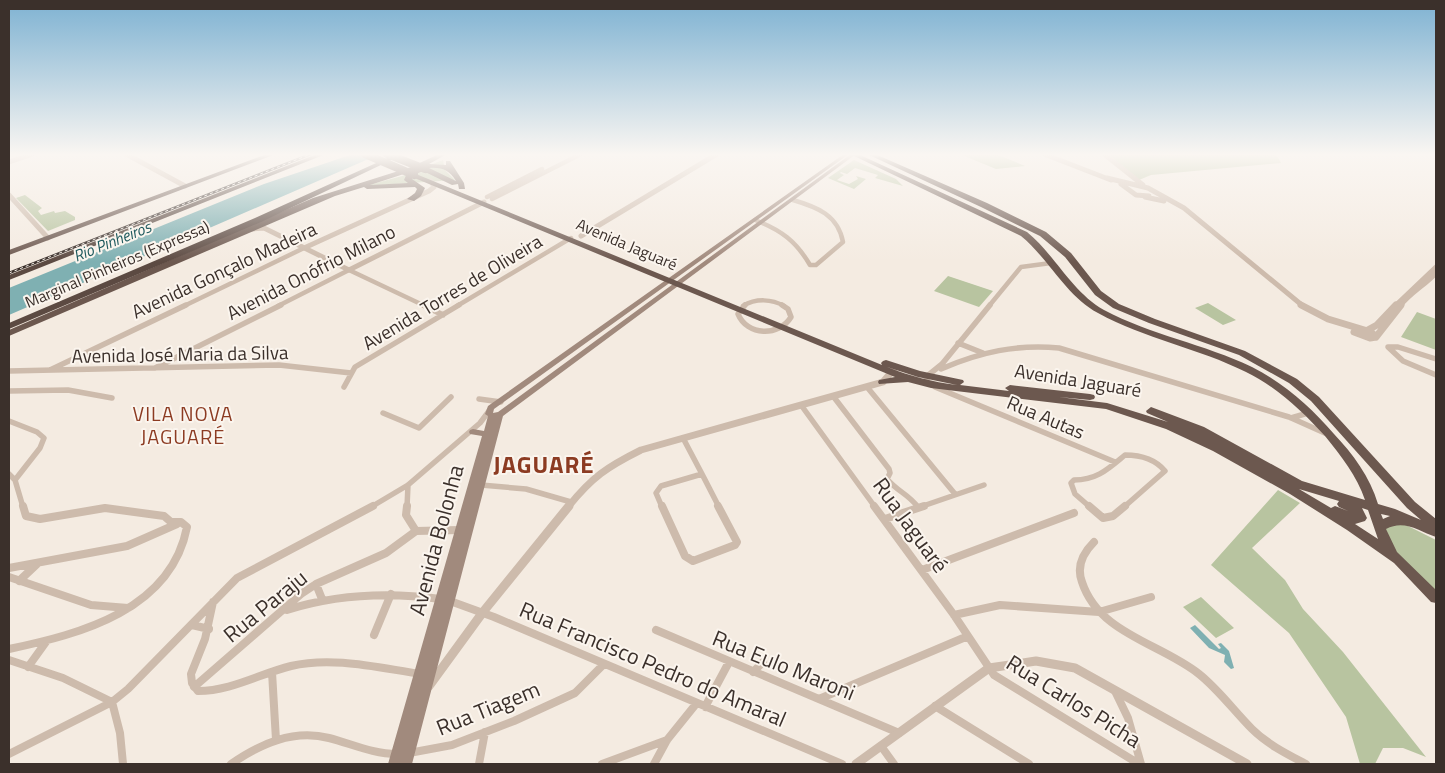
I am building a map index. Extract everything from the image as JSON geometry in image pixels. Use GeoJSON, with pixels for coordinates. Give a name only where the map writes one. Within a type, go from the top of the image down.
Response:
{"type":"FeatureCollection","features":[{"type":"Feature","properties":{"kind":"highway"},"geometry":{"type":"LineString","coordinates":[[9,252],[174,190]]}},
{"type":"Feature","properties":{"kind":"highway","name":"Marginal Pinheiros (Expressa)"},"geometry":{"type":"LineString","coordinates":[[9,278],[232,190]]}},
{"type":"Feature","properties":{"kind":"highway","name":"Marginal Pinheiros (Expressa)"},"geometry":{"type":"LineString","coordinates":[[9,326],[322,190]]}},
{"type":"Feature","properties":{"kind":"highway"},"geometry":{"type":"LineString","coordinates":[[9,332],[269,220],[343,190]]}},
{"type":"Feature","properties":{"kind":"highway"},"geometry":{"type":"LineString","coordinates":[[337,192],[347,190]]}},
{"type":"Feature","properties":{"kind":"highway"},"geometry":{"type":"LineString","coordinates":[[411,199],[421,190]]}},
{"type":"Feature","properties":{"kind":"highway","name":"Avenida Jaguaré"},"geometry":{"type":"LineString","coordinates":[[459,190],[487,199]]}},
{"type":"Feature","properties":{"kind":"highway","name":"Avenida Jaguaré"},"geometry":{"type":"LineString","coordinates":[[468,190],[786,325],[894,369],[965,394],[1090,404],[1153,419],[1217,448],[1351,527],[1398,559]]}},
{"type":"Feature","properties":{"kind":"highway"},"geometry":{"type":"LineString","coordinates":[[932,190],[1024,234],[1036,244],[1073,291],[1100,311],[1128,324],[1229,359],[1285,392],[1308,413],[1358,472],[1369,493],[1384,538],[1398,559],[1436,597]]}},
{"type":"Feature","properties":{"kind":"highway"},"geometry":{"type":"LineString","coordinates":[[949,190],[1026,224],[1054,242],[1068,255],[1098,293],[1116,306],[1152,322],[1247,355],[1305,390],[1327,411],[1411,505],[1436,526]]}},
{"type":"Feature","properties":{"kind":"highway"},"geometry":{"type":"LineString","coordinates":[[1051,263],[1060,261],[1062,258],[1054,242]]}},
{"type":"Feature","properties":{"kind":"highway","name":"Avenida Jaguaré"},"geometry":{"type":"LineString","coordinates":[[894,369],[908,379],[928,381],[942,371],[1135,406],[1200,430],[1289,480],[1325,494],[1373,507],[1416,522],[1436,532]]}},
{"type":"Feature","properties":{"kind":"highway"},"geometry":{"type":"LineString","coordinates":[[883,382],[908,379]]}},
{"type":"Feature","properties":{"kind":"highway"},"geometry":{"type":"LineString","coordinates":[[1289,480],[1306,492],[1352,507],[1358,511],[1361,518],[1349,517],[1313,499],[1304,499]]}},
{"type":"Feature","properties":{"kind":"highway"},"geometry":{"type":"LineString","coordinates":[[1380,526],[1390,521],[1416,522]]}},
{"type":"Feature","properties":{"kind":"main road"},"geometry":{"type":"LineString","coordinates":[[495,411],[585,351],[730,238],[798,190]]}},
{"type":"Feature","properties":{"kind":"main road"},"geometry":{"type":"LineString","coordinates":[[495,411],[577,347],[737,241],[806,190]]}},
{"type":"Feature","properties":{"kind":"main road"},"geometry":{"type":"LineString","coordinates":[[730,238],[737,241]]}},
{"type":"Feature","properties":{"kind":"main road"},"geometry":{"type":"LineString","coordinates":[[577,347],[585,351]]}},
{"type":"Feature","properties":{"kind":"main road","name":"Avenida Bolonha"},"geometry":{"type":"LineString","coordinates":[[402,759],[426,690],[436,671],[445,600],[459,530],[486,434],[495,411]]}},
{"type":"Feature","properties":{"kind":"main road","name":"Avenida Bolonha"},"geometry":{"type":"LineString","coordinates":[[402,759],[419,675],[481,485],[495,411]]}},
{"type":"Feature","properties":{"kind":"main road"},"geometry":{"type":"LineString","coordinates":[[469,433],[486,434]]}},
{"type":"Feature","properties":{"kind":"street","name":"Avenida Gonçalo Madeira"},"geometry":{"type":"LineString","coordinates":[[48,371],[304,248],[430,190]]}},
{"type":"Feature","properties":{"kind":"street"},"geometry":{"type":"LineString","coordinates":[[487,199],[506,190]]}},
{"type":"Feature","properties":{"kind":"street","name":"Avenida Torres de Oliveira"},"geometry":{"type":"LineString","coordinates":[[351,373],[355,367],[653,190]]}},
{"type":"Feature","properties":{"kind":"street"},"geometry":{"type":"LineString","coordinates":[[1128,190],[1145,197],[1168,202],[1180,208],[1311,312],[1376,337],[1408,296],[1425,285],[1436,273]]}},
{"type":"Feature","properties":{"kind":"street"},"geometry":{"type":"LineString","coordinates":[[1145,197],[1154,195],[1154,191],[1184,208],[1250,264]]}},
{"type":"Feature","properties":{"kind":"street"},"geometry":{"type":"LineString","coordinates":[[9,195],[48,238]]}},
{"type":"Feature","properties":{"kind":"street","name":"Avenida Onófrio Milano"},"geometry":{"type":"LineString","coordinates":[[153,368],[487,199]]}},
{"type":"Feature","properties":{"kind":"street"},"geometry":{"type":"LineString","coordinates":[[756,220],[797,242],[810,265],[815,266],[844,242],[840,226],[824,212],[793,200]]}},
{"type":"Feature","properties":{"kind":"street"},"geometry":{"type":"LineString","coordinates":[[264,228],[263,225],[269,220]]}},
{"type":"Feature","properties":{"kind":"street"},"geometry":{"type":"LineString","coordinates":[[242,232],[264,228],[349,270],[400,292],[443,315]]}},
{"type":"Feature","properties":{"kind":"street"},"geometry":{"type":"LineString","coordinates":[[942,371],[947,357],[1021,267],[1051,263]]}},
{"type":"Feature","properties":{"kind":"street"},"geometry":{"type":"LineString","coordinates":[[1366,333],[1378,325],[1405,295],[1436,267]]}},
{"type":"Feature","properties":{"kind":"street"},"geometry":{"type":"LineString","coordinates":[[761,300],[781,303],[790,312],[786,325],[767,331],[750,328],[739,319],[743,307],[761,300]]}},
{"type":"Feature","properties":{"kind":"street"},"geometry":{"type":"LineString","coordinates":[[958,343],[983,353]]}},
{"type":"Feature","properties":{"kind":"street"},"geometry":{"type":"LineString","coordinates":[[928,381],[961,360],[983,353],[1016,345],[1059,348],[1289,417],[1327,434]]}},
{"type":"Feature","properties":{"kind":"street"},"geometry":{"type":"LineString","coordinates":[[1436,359],[1398,347],[1388,347],[1394,355],[1407,363],[1436,375]]}},
{"type":"Feature","properties":{"kind":"street"},"geometry":{"type":"LineString","coordinates":[[947,357],[961,360]]}},
{"type":"Feature","properties":{"kind":"street","name":"Avenida José Maria da Silva"},"geometry":{"type":"LineString","coordinates":[[9,371],[279,365],[351,373]]}},
{"type":"Feature","properties":{"kind":"street"},"geometry":{"type":"LineString","coordinates":[[214,602],[209,629],[191,674],[194,687],[201,692],[217,690],[302,664],[327,661],[419,675],[436,671],[587,483],[613,464],[641,450],[883,382],[894,369]]}},
{"type":"Feature","properties":{"kind":"street"},"geometry":{"type":"LineString","coordinates":[[344,387],[351,373]]}},
{"type":"Feature","properties":{"kind":"street"},"geometry":{"type":"LineString","coordinates":[[867,387],[955,494]]}},
{"type":"Feature","properties":{"kind":"street"},"geometry":{"type":"LineString","coordinates":[[9,391],[68,390],[112,398]]}},
{"type":"Feature","properties":{"kind":"street","name":"Rua Autas"},"geometry":{"type":"LineString","coordinates":[[965,394],[1115,462]]}},
{"type":"Feature","properties":{"kind":"street"},"geometry":{"type":"LineString","coordinates":[[833,396],[889,469],[890,472],[887,479],[896,491],[908,494],[918,507]]}},
{"type":"Feature","properties":{"kind":"street"},"geometry":{"type":"LineString","coordinates":[[383,413],[417,428],[451,397]]}},
{"type":"Feature","properties":{"kind":"street","name":"Rua Jaguaré"},"geometry":{"type":"LineString","coordinates":[[801,405],[922,570],[989,668]]}},
{"type":"Feature","properties":{"kind":"street"},"geometry":{"type":"LineString","coordinates":[[9,754],[112,702],[128,689],[237,578],[253,567],[348,520],[408,485],[469,433],[484,424],[495,411]]}},
{"type":"Feature","properties":{"kind":"street"},"geometry":{"type":"LineString","coordinates":[[1289,417],[1297,418],[1308,413]]}},
{"type":"Feature","properties":{"kind":"street"},"geometry":{"type":"LineString","coordinates":[[9,421],[37,432],[44,438],[35,456],[15,480]]}},
{"type":"Feature","properties":{"kind":"street"},"geometry":{"type":"LineString","coordinates":[[683,438],[702,474],[737,542],[735,545],[694,561],[688,560],[685,556],[656,493],[661,486],[702,474]]}},
{"type":"Feature","properties":{"kind":"street"},"geometry":{"type":"LineString","coordinates":[[1125,455],[1137,455],[1155,462],[1165,471],[1113,516],[1103,518],[1075,494],[1071,484],[1074,480],[1088,480],[1099,476],[1115,462],[1125,455]]}},
{"type":"Feature","properties":{"kind":"street"},"geometry":{"type":"LineString","coordinates":[[9,474],[15,480],[23,512],[32,518],[54,517],[105,508],[137,514],[164,516],[171,522],[181,522],[188,527],[187,534],[172,568],[157,586],[128,608],[104,622],[46,642],[9,649]]}},
{"type":"Feature","properties":{"kind":"street"},"geometry":{"type":"LineString","coordinates":[[408,485],[406,515],[416,531],[459,530]]}},
{"type":"Feature","properties":{"kind":"street"},"geometry":{"type":"LineString","coordinates":[[481,485],[512,486],[536,490],[571,502]]}},
{"type":"Feature","properties":{"kind":"street"},"geometry":{"type":"LineString","coordinates":[[885,519],[984,485]]}},
{"type":"Feature","properties":{"kind":"street"},"geometry":{"type":"LineString","coordinates":[[922,570],[1074,512]]}},
{"type":"Feature","properties":{"kind":"street"},"geometry":{"type":"LineString","coordinates":[[9,568],[127,546],[181,522]]}},
{"type":"Feature","properties":{"kind":"street","name":"Rua Paraju"},"geometry":{"type":"LineString","coordinates":[[194,687],[284,611],[301,594],[316,584],[386,553],[416,531]]}},
{"type":"Feature","properties":{"kind":"street"},"geometry":{"type":"LineString","coordinates":[[1094,542],[1082,554],[1080,567],[1083,587],[1099,612],[1116,627],[1198,673],[1258,734],[1306,764]]}},
{"type":"Feature","properties":{"kind":"street"},"geometry":{"type":"LineString","coordinates":[[19,581],[38,564]]}},
{"type":"Feature","properties":{"kind":"street"},"geometry":{"type":"LineString","coordinates":[[9,577],[91,605],[128,608]]}},
{"type":"Feature","properties":{"kind":"street"},"geometry":{"type":"LineString","coordinates":[[316,584],[322,599]]}},
{"type":"Feature","properties":{"kind":"street"},"geometry":{"type":"LineString","coordinates":[[374,635],[391,594]]}},
{"type":"Feature","properties":{"kind":"street","name":"Rua Francisco Pedro do Amaral"},"geometry":{"type":"LineString","coordinates":[[284,611],[322,599],[391,594],[445,600],[482,612],[842,764]]}},
{"type":"Feature","properties":{"kind":"street"},"geometry":{"type":"LineString","coordinates":[[954,615],[1000,605],[1099,612],[1119,608],[1151,597]]}},
{"type":"Feature","properties":{"kind":"street"},"geometry":{"type":"LineString","coordinates":[[192,625],[209,629]]}},
{"type":"Feature","properties":{"kind":"street","name":"Rua Eulo Maroni"},"geometry":{"type":"LineString","coordinates":[[656,630],[899,733]]}},
{"type":"Feature","properties":{"kind":"street"},"geometry":{"type":"LineString","coordinates":[[819,699],[968,636]]}},
{"type":"Feature","properties":{"kind":"street"},"geometry":{"type":"LineString","coordinates":[[28,667],[46,642]]}},
{"type":"Feature","properties":{"kind":"street"},"geometry":{"type":"LineString","coordinates":[[9,660],[63,678],[112,702],[120,733],[123,764]]}},
{"type":"Feature","properties":{"kind":"street"},"geometry":{"type":"LineString","coordinates":[[654,764],[667,740],[701,706],[729,662]]}},
{"type":"Feature","properties":{"kind":"street"},"geometry":{"type":"LineString","coordinates":[[753,672],[763,662]]}},
{"type":"Feature","properties":{"kind":"street"},"geometry":{"type":"LineString","coordinates":[[856,764],[989,668],[1011,663],[1048,663],[1075,668],[1248,764]]}},
{"type":"Feature","properties":{"kind":"street","name":"Rua Tiagem"},"geometry":{"type":"LineString","coordinates":[[231,764],[254,749],[276,740],[315,735],[358,749],[402,759],[443,748],[485,732],[575,693],[604,664]]}},
{"type":"Feature","properties":{"kind":"street","name":"Rua Carlos Picha"},"geometry":{"type":"LineString","coordinates":[[989,668],[998,680],[1140,764]]}},
{"type":"Feature","properties":{"kind":"street"},"geometry":{"type":"LineString","coordinates":[[272,672],[276,740]]}},
{"type":"Feature","properties":{"kind":"street"},"geometry":{"type":"LineString","coordinates":[[1114,689],[1128,718],[1140,764]]}},
{"type":"Feature","properties":{"kind":"street"},"geometry":{"type":"LineString","coordinates":[[935,706],[1029,764]]}},
{"type":"Feature","properties":{"kind":"street"},"geometry":{"type":"LineString","coordinates":[[479,764],[485,732]]}},
{"type":"Feature","properties":{"kind":"street"},"geometry":{"type":"LineString","coordinates":[[602,764],[667,740]]}},
{"type":"Feature","properties":{"kind":"street"},"geometry":{"type":"LineString","coordinates":[[881,746],[894,764]]}},
{"type":"Feature","properties":{"kind":"green space"},"geometry":{"type":"Polygon","coordinates":[[[25,195],[42,208],[38,211],[41,215],[54,211],[55,213],[65,211],[75,217],[75,220],[48,231],[16,198],[25,195]]]}},
{"type":"Feature","properties":{"kind":"green space"},"geometry":{"type":"Polygon","coordinates":[[[948,276],[993,291],[979,307],[934,291],[948,276]]]}},
{"type":"Feature","properties":{"kind":"green space"},"geometry":{"type":"Polygon","coordinates":[[[1208,303],[1236,320],[1223,325],[1195,308],[1208,303]]]}},
{"type":"Feature","properties":{"kind":"green space"},"geometry":{"type":"Polygon","coordinates":[[[1417,312],[1436,319],[1436,350],[1401,337],[1417,312]]]}},
{"type":"Feature","properties":{"kind":"green space"},"geometry":{"type":"Polygon","coordinates":[[[1278,490],[1300,503],[1252,548],[1285,580],[1303,609],[1343,652],[1426,757],[1403,748],[1383,748],[1375,764],[1360,764],[1346,717],[1289,633],[1211,565],[1278,490]]]}},
{"type":"Feature","properties":{"kind":"green space"},"geometry":{"type":"Polygon","coordinates":[[[1389,524],[1406,525],[1436,540],[1436,592],[1397,554],[1385,528],[1389,524]]]}},
{"type":"Feature","properties":{"kind":"green space"},"geometry":{"type":"Polygon","coordinates":[[[1201,597],[1234,628],[1216,638],[1183,607],[1201,597]]]}},
{"type":"Feature","properties":{"kind":"water"},"geometry":{"type":"Polygon","coordinates":[[[249,190],[297,190],[9,315],[9,288],[249,190]]]}},
{"type":"Feature","properties":{"kind":"water"},"geometry":{"type":"Polygon","coordinates":[[[1195,625],[1219,649],[1221,648],[1218,644],[1221,643],[1229,651],[1234,668],[1231,669],[1224,662],[1225,655],[1209,648],[1190,628],[1195,625]]]}},
{"type":"Feature","properties":{"kind":"railway"},"geometry":{"type":"LineString","coordinates":[[9,273],[219,190]]}},
{"type":"Feature","properties":{"kind":"district","name":"VILA NOVA JAGUARÉ"},"geometry":{"type":"Point","coordinates":[183,426]}},
{"type":"Feature","properties":{"kind":"district","name":"JAGUARÉ"},"geometry":{"type":"Point","coordinates":[544,465]}},
{"type":"Feature","properties":{"kind":"water label","name":"Rio Pinheiros"},"geometry":{"type":"Point","coordinates":[112,241]}}]}
